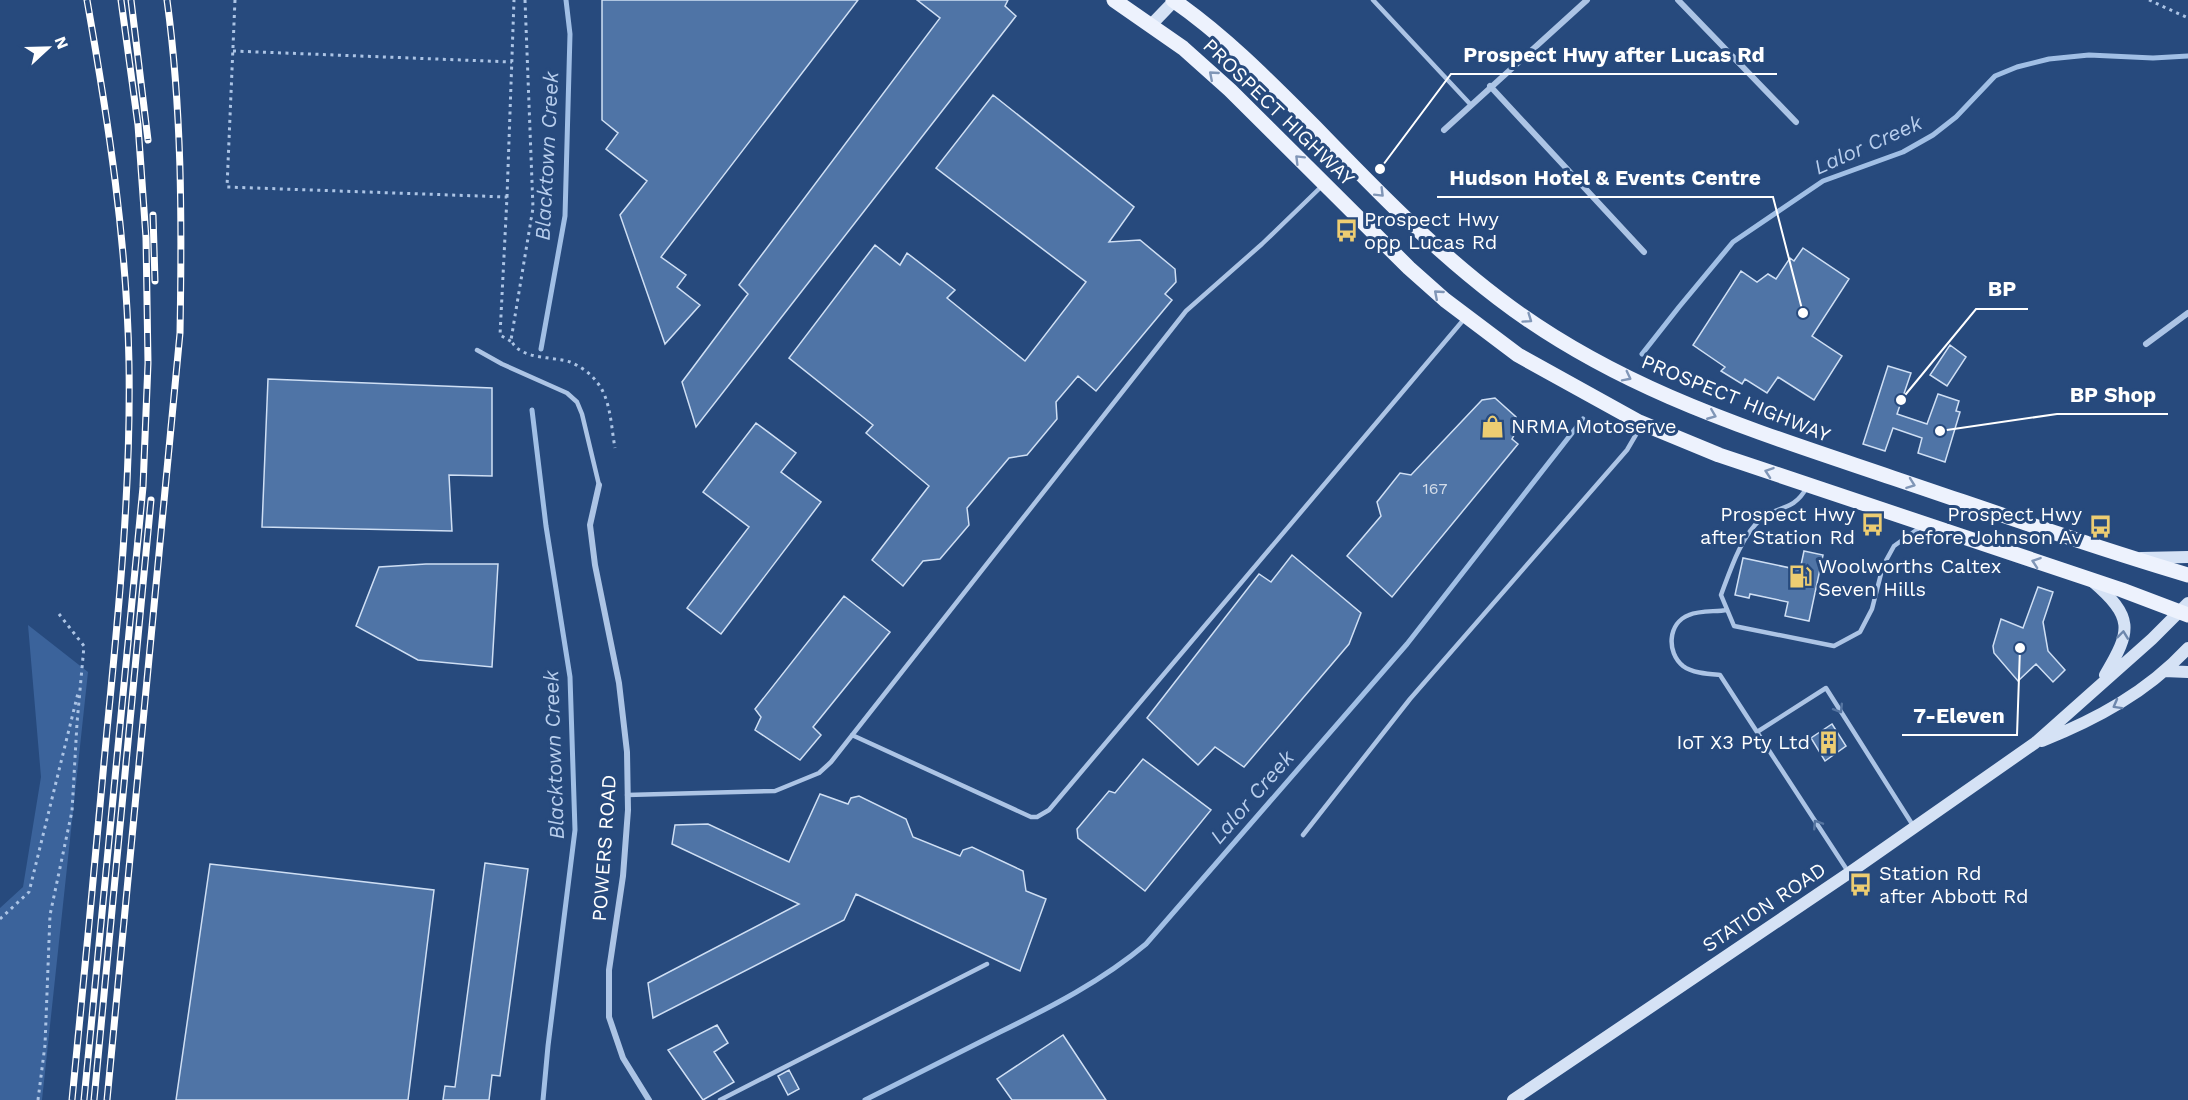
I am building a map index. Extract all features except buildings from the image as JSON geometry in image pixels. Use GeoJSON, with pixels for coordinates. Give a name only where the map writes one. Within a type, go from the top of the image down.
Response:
{"type":"FeatureCollection","features":[{"type":"Feature","properties":{"kind":"main road","name":"PROSPECT HIGHWAY"},"geometry":{"type":"LineString","coordinates":[[1114,0],[1183,48],[1230,90],[1409,268],[1467,317],[1518,355],[1643,423],[1719,455],[2091,581],[2185,610]]}},
{"type":"Feature","properties":{"kind":"main road","name":"PROSPECT HIGHWAY"},"geometry":{"type":"LineString","coordinates":[[1174,0],[1200,19],[1265,77],[1411,224],[1459,268],[1553,336],[1658,393],[1739,426],[2131,558],[2188,575]]}},
{"type":"Feature","properties":{"kind":"main road"},"geometry":{"type":"LineString","coordinates":[[1151,25],[1174,0]]}},
{"type":"Feature","properties":{"kind":"main road"},"geometry":{"type":"LineString","coordinates":[[2131,558],[2188,557]]}},
{"type":"Feature","properties":{"kind":"main road"},"geometry":{"type":"LineString","coordinates":[[2091,581],[2115,603],[2124,623],[2125,632],[2121,648],[2098,687]]}},
{"type":"Feature","properties":{"kind":"main road","name":"STATION ROAD"},"geometry":{"type":"LineString","coordinates":[[1513,1100],[1849,873],[2035,743],[2185,610]]}},
{"type":"Feature","properties":{"kind":"main road","name":"STATION ROAD"},"geometry":{"type":"LineString","coordinates":[[2035,743],[2090,721],[2131,697],[2188,648]]}},
{"type":"Feature","properties":{"kind":"main road"},"geometry":{"type":"LineString","coordinates":[[2164,671],[2188,672]]}},
{"type":"Feature","properties":{"kind":"street"},"geometry":{"type":"LineString","coordinates":[[1444,130],[1587,0]]}},
{"type":"Feature","properties":{"kind":"street"},"geometry":{"type":"LineString","coordinates":[[1678,0],[1796,122]]}},
{"type":"Feature","properties":{"kind":"street"},"geometry":{"type":"LineString","coordinates":[[1490,86],[1644,252]]}},
{"type":"Feature","properties":{"kind":"street"},"geometry":{"type":"LineString","coordinates":[[2146,344],[2188,313]]}},
{"type":"Feature","properties":{"kind":"street","name":"POWERS ROAD"},"geometry":{"type":"LineString","coordinates":[[599,485],[590,525],[595,565],[619,683],[627,752],[623,876],[612,949],[609,1017],[623,1058],[649,1100]]}},
{"type":"Feature","properties":{"kind":"lane"},"geometry":{"type":"LineString","coordinates":[[1373,0],[1471,105]]}},
{"type":"Feature","properties":{"kind":"lane"},"geometry":{"type":"LineString","coordinates":[[627,795],[775,791],[819,773],[831,762],[1186,310],[1262,244],[1324,184]]}},
{"type":"Feature","properties":{"kind":"lane"},"geometry":{"type":"LineString","coordinates":[[852,735],[1031,817],[1043,815],[1467,317]]}},
{"type":"Feature","properties":{"kind":"lane"},"geometry":{"type":"LineString","coordinates":[[477,350],[553,385],[577,402],[599,485]]}},
{"type":"Feature","properties":{"kind":"lane"},"geometry":{"type":"LineString","coordinates":[[1303,835],[1410,699],[1627,450],[1643,423]]}},
{"type":"Feature","properties":{"kind":"lane"},"geometry":{"type":"LineString","coordinates":[[1808,485],[1803,495],[1791,506],[1761,518],[1739,548],[1721,595],[1734,626],[1834,646],[1860,632],[1872,609],[1883,566],[1894,546],[1924,524]]}},
{"type":"Feature","properties":{"kind":"lane"},"geometry":{"type":"LineString","coordinates":[[1727,610],[1697,613],[1683,618],[1673,630],[1672,652],[1682,666],[1689,670],[1720,675],[1849,873]]}},
{"type":"Feature","properties":{"kind":"lane"},"geometry":{"type":"LineString","coordinates":[[1757,732],[1826,688],[1914,827]]}},
{"type":"Feature","properties":{"kind":"lane"},"geometry":{"type":"LineString","coordinates":[[720,1100],[987,964]]}},
{"type":"Feature","properties":{"kind":"path"},"geometry":{"type":"LineString","coordinates":[[235,0],[227,187],[507,197]]}},
{"type":"Feature","properties":{"kind":"path"},"geometry":{"type":"LineString","coordinates":[[514,0],[500,335],[527,354],[570,362],[583,369],[597,382],[606,399],[615,448]]}},
{"type":"Feature","properties":{"kind":"path"},"geometry":{"type":"LineString","coordinates":[[512,342],[511,331],[533,208],[525,0]]}},
{"type":"Feature","properties":{"kind":"path"},"geometry":{"type":"LineString","coordinates":[[2149,0],[2188,18]]}},
{"type":"Feature","properties":{"kind":"path"},"geometry":{"type":"LineString","coordinates":[[233,51],[512,62]]}},
{"type":"Feature","properties":{"kind":"path"},"geometry":{"type":"LineString","coordinates":[[38,1100],[45,1045],[50,915],[72,811],[84,646],[59,614]]}},
{"type":"Feature","properties":{"kind":"path"},"geometry":{"type":"LineString","coordinates":[[0,920],[29,892],[80,685]]}},
{"type":"Feature","properties":{"kind":"shaded area"},"geometry":{"type":"Polygon","coordinates":[[[28,625],[88,672],[42,1100],[0,1100],[0,908],[23,887],[41,777],[28,625]]]}},
{"type":"Feature","properties":{"kind":"waterway","name":"Blacktown Creek"},"geometry":{"type":"LineString","coordinates":[[541,349],[565,216],[570,34],[566,0]]}},
{"type":"Feature","properties":{"kind":"waterway","name":"Lalor Creek"},"geometry":{"type":"LineString","coordinates":[[1642,354],[1733,242],[1823,181],[1903,152],[1933,135],[1956,117],[1995,76],[2017,67],[2049,59],[2089,55],[2153,58],[2188,56]]}},
{"type":"Feature","properties":{"kind":"waterway","name":"Blacktown Creek"},"geometry":{"type":"LineString","coordinates":[[532,410],[546,526],[570,677],[575,830],[543,1100]]}},
{"type":"Feature","properties":{"kind":"waterway","name":"Lalor Creek"},"geometry":{"type":"LineString","coordinates":[[865,1100],[1057,1003],[1094,982],[1146,944],[1407,644],[1583,419]]}},
{"type":"Feature","properties":{"kind":"railway"},"geometry":{"type":"LineString","coordinates":[[72,1100],[120,593],[129,410],[125,272],[109,135],[87,0]]}},
{"type":"Feature","properties":{"kind":"railway"},"geometry":{"type":"LineString","coordinates":[[84,1100],[143,487],[148,363],[146,238],[138,125],[121,0]]}},
{"type":"Feature","properties":{"kind":"railway"},"geometry":{"type":"LineString","coordinates":[[131,0],[148,140]]}},
{"type":"Feature","properties":{"kind":"railway"},"geometry":{"type":"LineString","coordinates":[[107,1100],[180,333],[180,166],[176,83],[167,0]]}},
{"type":"Feature","properties":{"kind":"railway"},"geometry":{"type":"LineString","coordinates":[[153,215],[155,281]]}},
{"type":"Feature","properties":{"kind":"railway"},"geometry":{"type":"LineString","coordinates":[[94,1100],[151,500]]}},
{"type":"Feature","properties":{"kind":"place","name":"Prospect Hwy after Lucas Rd"},"geometry":{"type":"Point","coordinates":[1380,169]}},
{"type":"Feature","properties":{"kind":"place","name":"Prospect Hwy opp Lucas Rd"},"geometry":{"type":"Point","coordinates":[1346,230]}},
{"type":"Feature","properties":{"kind":"place","name":"Hudson Hotel & Events Centre"},"geometry":{"type":"Point","coordinates":[1803,313]}},
{"type":"Feature","properties":{"kind":"place","name":"BP"},"geometry":{"type":"Point","coordinates":[1901,400]}},
{"type":"Feature","properties":{"kind":"place","name":"NRMA Motoserve"},"geometry":{"type":"Point","coordinates":[1493,426]}},
{"type":"Feature","properties":{"kind":"place","name":"BP Shop"},"geometry":{"type":"Point","coordinates":[1940,431]}},
{"type":"Feature","properties":{"kind":"place","name":"Prospect Hwy after Station Rd"},"geometry":{"type":"Point","coordinates":[1873,525]}},
{"type":"Feature","properties":{"kind":"place","name":"Prospect Hwy before Johnson Av"},"geometry":{"type":"Point","coordinates":[2100,526]}},
{"type":"Feature","properties":{"kind":"place","name":"Woolworths Caltex Seven Hills"},"geometry":{"type":"Point","coordinates":[1800,577]}},
{"type":"Feature","properties":{"kind":"place","name":"7-Eleven"},"geometry":{"type":"Point","coordinates":[2020,648]}},
{"type":"Feature","properties":{"kind":"place","name":"IoT X3 Pty Ltd"},"geometry":{"type":"Point","coordinates":[1828,742]}},
{"type":"Feature","properties":{"kind":"place","name":"Station Rd after Abbott Rd"},"geometry":{"type":"Point","coordinates":[1861,884]}}]}
